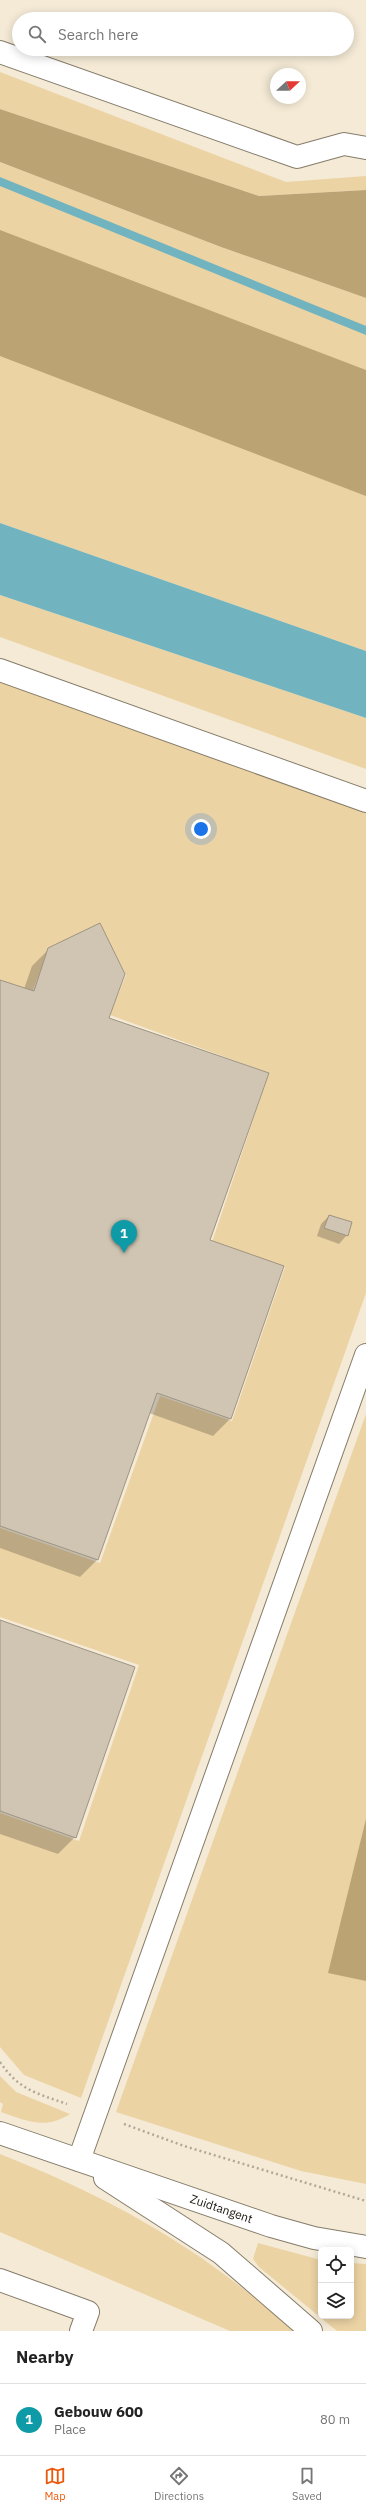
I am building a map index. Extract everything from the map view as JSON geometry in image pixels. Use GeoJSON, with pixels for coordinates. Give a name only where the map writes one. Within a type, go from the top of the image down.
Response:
{"type":"FeatureCollection","features":[{"type":"Feature","properties":{"kind":"street"},"geometry":{"type":"LineString","coordinates":[[0,52],[297,158],[344,144],[366,148]]}},
{"type":"Feature","properties":{"kind":"street"},"geometry":{"type":"LineString","coordinates":[[0,670],[366,801]]}},
{"type":"Feature","properties":{"kind":"street"},"geometry":{"type":"LineString","coordinates":[[79,2160],[366,1356]]}},
{"type":"Feature","properties":{"kind":"street"},"geometry":{"type":"LineString","coordinates":[[0,2133],[79,2160],[221,2253],[311,2331]]}},
{"type":"Feature","properties":{"kind":"street","name":"Zuidtangent"},"geometry":{"type":"LineString","coordinates":[[79,2160],[271,2226],[314,2238],[366,2247]]}},
{"type":"Feature","properties":{"kind":"street"},"geometry":{"type":"LineString","coordinates":[[0,2280],[88,2312],[81,2331]]}},
{"type":"Feature","properties":{"kind":"path"},"geometry":{"type":"LineString","coordinates":[[0,2062],[13,2079],[26,2090],[184,2146],[366,2201]]}},
{"type":"Feature","properties":{"kind":"shaded area"},"geometry":{"type":"Polygon","coordinates":[[[0,72],[286,182],[366,176],[366,190],[259,196],[0,109],[0,72]]]}},
{"type":"Feature","properties":{"kind":"shaded area"},"geometry":{"type":"Polygon","coordinates":[[[0,109],[259,196],[366,190],[366,298],[221,247],[0,162],[0,109]]]}},
{"type":"Feature","properties":{"kind":"shaded area"},"geometry":{"type":"Polygon","coordinates":[[[0,162],[221,247],[366,298],[366,651],[0,523],[0,162]]]}},
{"type":"Feature","properties":{"kind":"shaded area"},"geometry":{"type":"Polygon","coordinates":[[[0,230],[366,370],[366,496],[0,356],[0,230]]]}},
{"type":"Feature","properties":{"kind":"shaded area"},"geometry":{"type":"Polygon","coordinates":[[[0,595],[366,718],[366,769],[0,637],[0,595]]]}},
{"type":"Feature","properties":{"kind":"shaded area"},"geometry":{"type":"Polygon","coordinates":[[[0,677],[366,810],[366,1293],[81,2098],[24,2075],[0,2047],[0,1813],[79,1841],[139,1665],[0,1617],[0,1528],[100,1563],[160,1396],[232,1421],[285,1267],[212,1242],[269,1073],[110,1015],[126,975],[100,924],[49,949],[32,992],[0,981],[0,677]]]}},
{"type":"Feature","properties":{"kind":"shaded area"},"geometry":{"type":"Polygon","coordinates":[[[366,1414],[366,2184],[301,2171],[116,2112],[366,1414]]]}},
{"type":"Feature","properties":{"kind":"shaded area"},"geometry":{"type":"Polygon","coordinates":[[[366,1819],[366,1981],[328,1973],[366,1819]]]}},
{"type":"Feature","properties":{"kind":"shaded area"},"geometry":{"type":"Polygon","coordinates":[[[0,2076],[16,2092],[70,2114],[61,2119],[44,2123],[28,2121],[1,2112],[3,2104],[0,2102],[0,2076]]]}},
{"type":"Feature","properties":{"kind":"shaded area"},"geometry":{"type":"Polygon","coordinates":[[[0,2154],[81,2189],[119,2208],[155,2229],[191,2251],[225,2275],[294,2331],[230,2331],[0,2232],[0,2154]]]}},
{"type":"Feature","properties":{"kind":"shaded area"},"geometry":{"type":"Polygon","coordinates":[[[258,2243],[318,2259],[318,2315],[259,2267],[253,2259],[258,2243]]]}},
{"type":"Feature","properties":{"kind":"shaded area"},"geometry":{"type":"Polygon","coordinates":[[[354,2263],[366,2264],[366,2331],[337,2331],[322,2319],[354,2319],[354,2263]]]}},
{"type":"Feature","properties":{"kind":"water"},"geometry":{"type":"Polygon","coordinates":[[[0,177],[366,326],[366,335],[0,186],[0,177]]]}},
{"type":"Feature","properties":{"kind":"water"},"geometry":{"type":"Polygon","coordinates":[[[0,523],[366,651],[366,718],[0,595],[0,523]]]}},
{"type":"Feature","properties":{"kind":"building"},"geometry":{"type":"Polygon","coordinates":[[[100,923],[125,974],[109,1018],[269,1073],[210,1240],[284,1266],[231,1419],[157,1393],[98,1560],[0,1526],[0,980],[34,991],[48,948],[100,923]]]}},
{"type":"Feature","properties":{"kind":"building"},"geometry":{"type":"Polygon","coordinates":[[[329,1215],[352,1222],[348,1236],[324,1228],[329,1215]]]}},
{"type":"Feature","properties":{"kind":"building"},"geometry":{"type":"Polygon","coordinates":[[[0,1620],[135,1667],[76,1838],[0,1811],[0,1620]]]}},
{"type":"Feature","properties":{"kind":"place","name":"Gebouw 600"},"geometry":{"type":"Point","coordinates":[124,1253]}}]}
